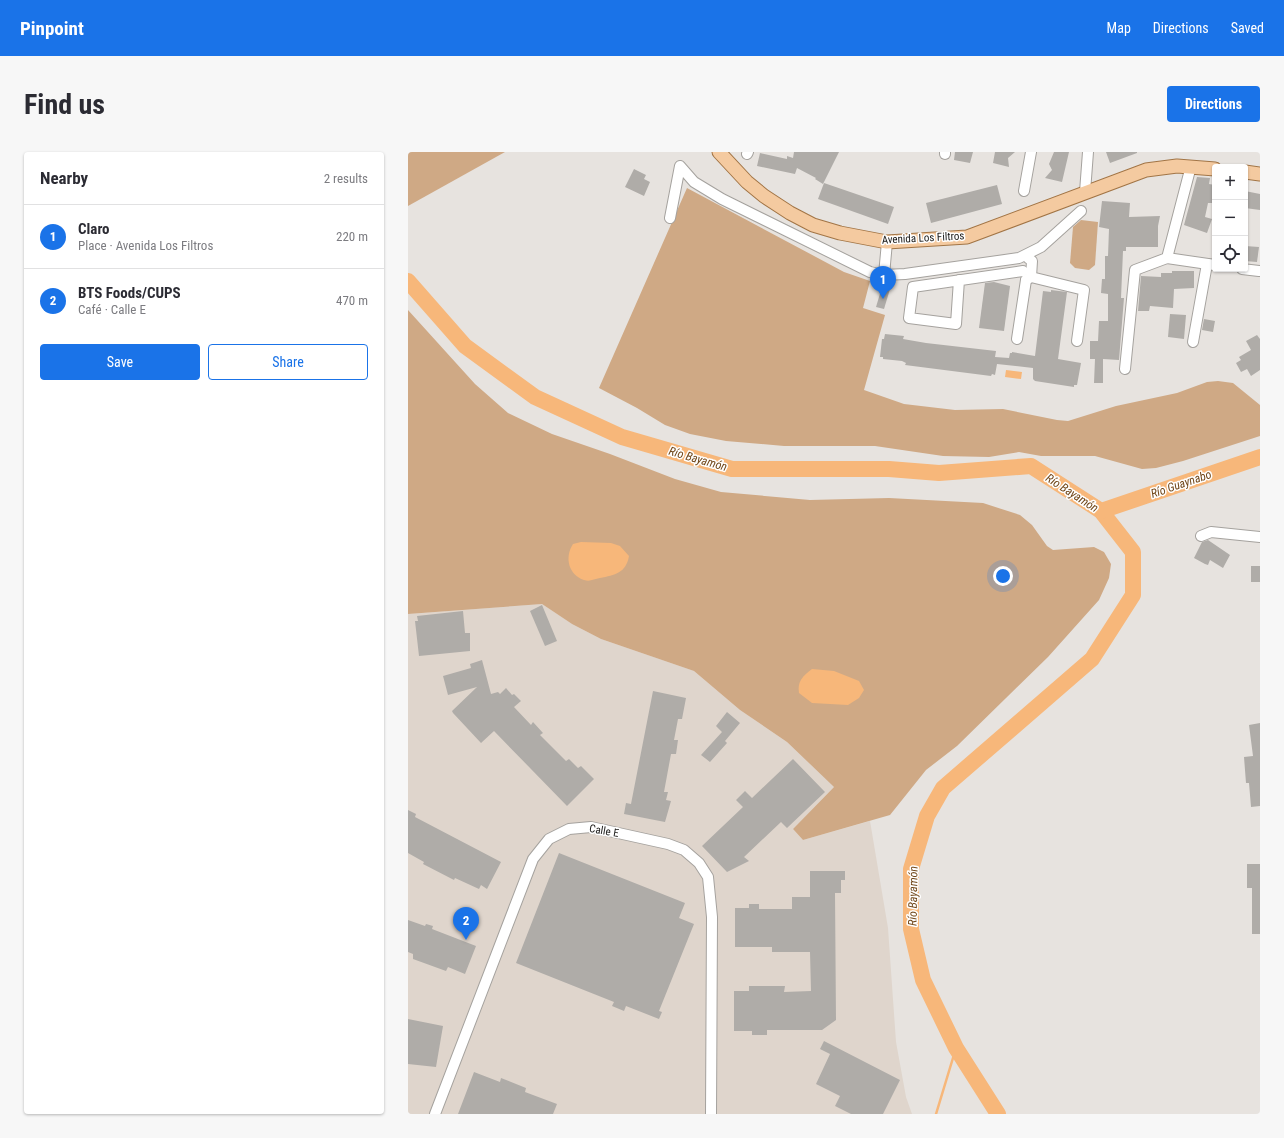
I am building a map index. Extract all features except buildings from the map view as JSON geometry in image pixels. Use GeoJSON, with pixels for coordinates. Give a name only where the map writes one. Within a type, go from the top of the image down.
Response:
{"type":"FeatureCollection","features":[{"type":"Feature","properties":{"kind":"main road","name":"Avenida Los Filtros"},"geometry":{"type":"LineString","coordinates":[[720,152],[747,182],[764,196],[790,213],[814,225],[827,229],[887,242],[967,237],[1141,171],[1158,167],[1191,166],[1212,169]]}},
{"type":"Feature","properties":{"kind":"street"},"geometry":{"type":"LineString","coordinates":[[1024,191],[1031,152]]}},
{"type":"Feature","properties":{"kind":"street"},"geometry":{"type":"LineString","coordinates":[[1085,192],[1088,152]]}},
{"type":"Feature","properties":{"kind":"street"},"geometry":{"type":"LineString","coordinates":[[670,218],[680,166],[694,182],[722,200],[870,272],[884,275],[905,274],[1028,256],[1041,247],[1081,211]]}},
{"type":"Feature","properties":{"kind":"street"},"geometry":{"type":"LineString","coordinates":[[1167,258],[1191,166]]}},
{"type":"Feature","properties":{"kind":"street"},"geometry":{"type":"LineString","coordinates":[[884,275],[887,242]]}},
{"type":"Feature","properties":{"kind":"street"},"geometry":{"type":"LineString","coordinates":[[1017,339],[1027,276],[1032,261],[1028,256]]}},
{"type":"Feature","properties":{"kind":"street"},"geometry":{"type":"LineString","coordinates":[[1125,370],[1135,270],[1167,258],[1211,265],[1193,342]]}},
{"type":"Feature","properties":{"kind":"street"},"geometry":{"type":"LineString","coordinates":[[1248,270],[1259,271]]}},
{"type":"Feature","properties":{"kind":"street"},"geometry":{"type":"LineString","coordinates":[[959,280],[956,324],[909,318],[913,287],[959,280],[1027,276],[1084,290],[1077,341]]}},
{"type":"Feature","properties":{"kind":"street"},"geometry":{"type":"LineString","coordinates":[[1201,536],[1211,532],[1260,537]]}},
{"type":"Feature","properties":{"kind":"street","name":"Calle E"},"geometry":{"type":"LineString","coordinates":[[434,1114],[533,859],[549,839],[569,829],[591,827],[668,844],[684,850],[698,863],[708,877],[712,917],[711,1114]]}},
{"type":"Feature","properties":{"kind":"shaded area"},"geometry":{"type":"Polygon","coordinates":[[[408,152],[505,152],[408,206],[408,152]]]}},
{"type":"Feature","properties":{"kind":"shaded area"},"geometry":{"type":"Polygon","coordinates":[[[687,188],[844,272],[870,281],[863,308],[885,315],[864,390],[904,404],[955,410],[1003,409],[1068,421],[1116,406],[1177,393],[1207,382],[1218,381],[1233,383],[1260,405],[1260,436],[1183,461],[1156,468],[1142,469],[1095,456],[1041,456],[1019,452],[989,457],[943,456],[875,446],[784,446],[726,441],[690,434],[665,425],[599,388],[687,188]]]}},
{"type":"Feature","properties":{"kind":"shaded area"},"geometry":{"type":"Polygon","coordinates":[[[1081,220],[1098,222],[1095,265],[1089,270],[1075,268],[1070,263],[1073,227],[1081,220]]]}},
{"type":"Feature","properties":{"kind":"shaded area"},"geometry":{"type":"Polygon","coordinates":[[[408,310],[475,384],[508,413],[552,434],[675,479],[721,492],[810,500],[889,498],[983,503],[1020,515],[1032,525],[1047,546],[1053,550],[1094,547],[1104,552],[1111,564],[1109,578],[1099,600],[1048,657],[957,746],[926,770],[890,815],[803,840],[793,829],[834,787],[787,742],[740,710],[694,671],[601,639],[572,624],[542,604],[408,614],[408,310]]]}},
{"type":"Feature","properties":{"kind":"shaded area"},"geometry":{"type":"Polygon","coordinates":[[[1006,370],[1022,372],[1021,379],[1005,377],[1006,370]]]}},
{"type":"Feature","properties":{"kind":"shaded area"},"geometry":{"type":"Polygon","coordinates":[[[581,542],[611,543],[620,546],[629,556],[628,562],[622,570],[615,574],[586,581],[579,578],[575,574],[569,560],[570,549],[573,544],[581,542]]]}},
{"type":"Feature","properties":{"kind":"shaded area"},"geometry":{"type":"Polygon","coordinates":[[[542,604],[572,624],[601,639],[694,671],[740,710],[787,742],[834,787],[793,829],[803,840],[870,821],[888,928],[896,1042],[906,1097],[912,1114],[408,1114],[408,614],[542,604]]]}},
{"type":"Feature","properties":{"kind":"shaded area"},"geometry":{"type":"Polygon","coordinates":[[[812,669],[834,671],[859,681],[864,690],[859,698],[848,705],[812,703],[799,693],[799,685],[801,679],[812,669]]]}},
{"type":"Feature","properties":{"kind":"waterway","name":"Río Bayamón"},"geometry":{"type":"LineString","coordinates":[[408,281],[465,346],[535,397],[622,437],[732,469],[889,469],[939,473],[1031,466],[1101,511],[1133,552],[1133,595],[1092,659],[943,788],[927,816],[911,869],[911,929],[923,980],[956,1048],[998,1114]]}},
{"type":"Feature","properties":{"kind":"waterway","name":"Río Guaynabo"},"geometry":{"type":"LineString","coordinates":[[1101,511],[1260,457]]}},
{"type":"Feature","properties":{"kind":"waterway"},"geometry":{"type":"LineString","coordinates":[[936,1114],[956,1048]]}},
{"type":"Feature","properties":{"kind":"place","name":"Claro"},"geometry":{"type":"Point","coordinates":[883,299]}},
{"type":"Feature","properties":{"kind":"place","name":"BTS Foods/CUPS"},"geometry":{"type":"Point","coordinates":[466,940]}}]}
